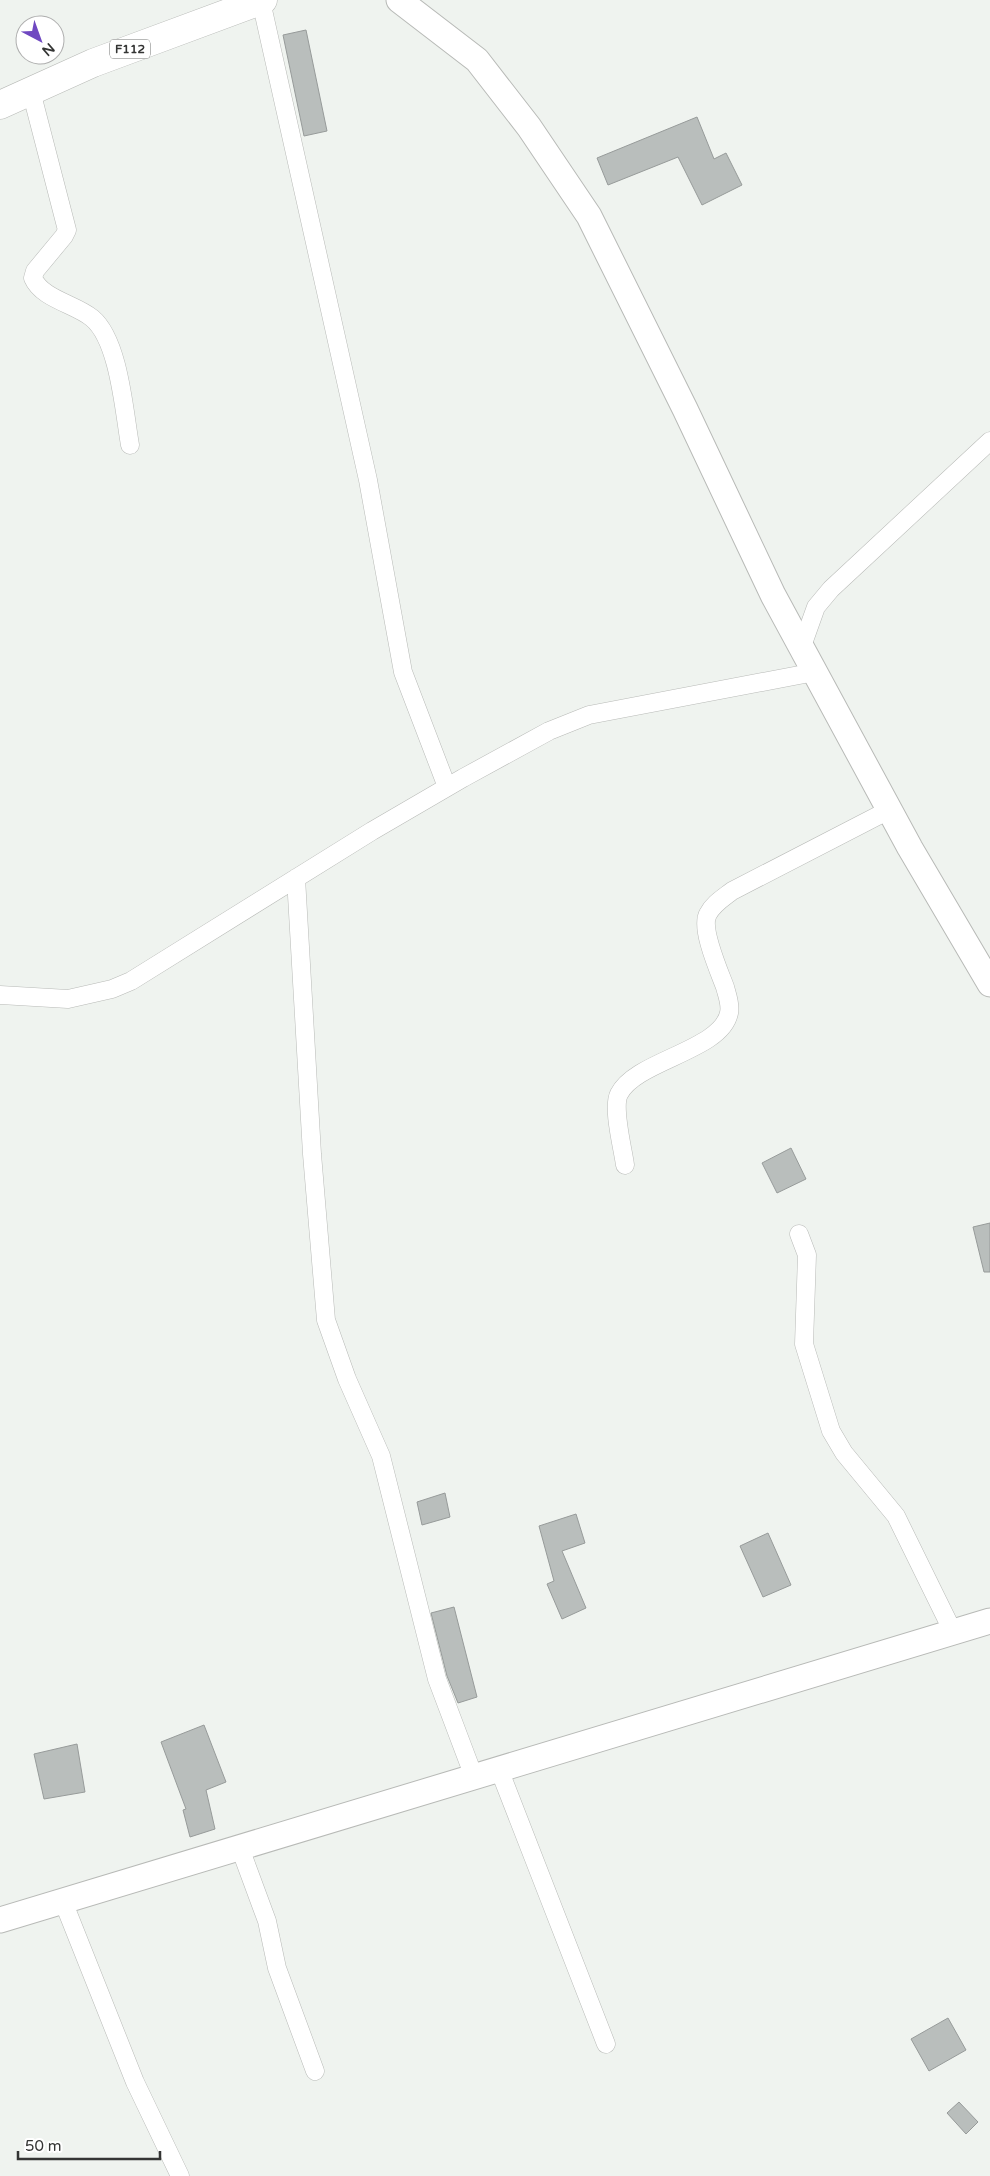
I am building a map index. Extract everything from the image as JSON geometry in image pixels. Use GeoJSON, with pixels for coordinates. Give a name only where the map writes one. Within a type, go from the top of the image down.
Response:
{"type":"FeatureCollection","features":[{"type":"Feature","properties":{"kind":"main road","name":"F112"},"geometry":{"type":"LineString","coordinates":[[0,105],[93,63],[262,0]]}},
{"type":"Feature","properties":{"kind":"main road"},"geometry":{"type":"LineString","coordinates":[[399,0],[477,60],[529,127],[589,216],[801,649],[890,810],[990,984]]}},
{"type":"Feature","properties":{"kind":"main road"},"geometry":{"type":"LineString","coordinates":[[0,1920],[990,1621]]}},
{"type":"Feature","properties":{"kind":"street"},"geometry":{"type":"LineString","coordinates":[[262,0],[368,480],[404,672],[447,787]]}},
{"type":"Feature","properties":{"kind":"street"},"geometry":{"type":"LineString","coordinates":[[31,91],[67,230],[35,270],[33,278],[40,289],[92,318],[103,331],[111,350],[118,378],[130,444]]}},
{"type":"Feature","properties":{"kind":"street"},"geometry":{"type":"LineString","coordinates":[[801,649],[816,607],[831,589],[990,441]]}},
{"type":"Feature","properties":{"kind":"street"},"geometry":{"type":"LineString","coordinates":[[0,995],[68,999],[112,990],[131,981],[447,787],[549,731],[589,715],[815,672]]}},
{"type":"Feature","properties":{"kind":"street"},"geometry":{"type":"LineString","coordinates":[[625,1165],[617,1116],[618,1095],[629,1081],[707,1039],[725,1025],[730,1011],[728,997],[706,931],[706,916],[716,902],[732,891],[890,810]]}},
{"type":"Feature","properties":{"kind":"street"},"geometry":{"type":"LineString","coordinates":[[296,878],[312,1154],[326,1320],[347,1379],[381,1456],[437,1679],[474,1777]]}},
{"type":"Feature","properties":{"kind":"street"},"geometry":{"type":"LineString","coordinates":[[799,1234],[807,1255],[804,1344],[831,1432],[844,1453],[896,1516],[953,1632]]}},
{"type":"Feature","properties":{"kind":"street"},"geometry":{"type":"LineString","coordinates":[[499,1769],[606,2044]]}},
{"type":"Feature","properties":{"kind":"street"},"geometry":{"type":"LineString","coordinates":[[240,1848],[267,1921],[277,1968],[315,2070]]}},
{"type":"Feature","properties":{"kind":"street"},"geometry":{"type":"LineString","coordinates":[[63,1901],[135,2082],[180,2176]]}},
{"type":"Feature","properties":{"kind":"building"},"geometry":{"type":"Polygon","coordinates":[[[306,30],[327,131],[304,136],[283,35],[306,30]]]}},
{"type":"Feature","properties":{"kind":"building"},"geometry":{"type":"Polygon","coordinates":[[[697,117],[714,159],[726,153],[742,185],[702,205],[678,157],[608,185],[597,158],[697,117]]]}},
{"type":"Feature","properties":{"kind":"building"},"geometry":{"type":"Polygon","coordinates":[[[791,1148],[806,1179],[777,1193],[762,1163],[791,1148]]]}},
{"type":"Feature","properties":{"kind":"building"},"geometry":{"type":"Polygon","coordinates":[[[990,1223],[990,1272],[984,1272],[973,1227],[990,1223]]]}},
{"type":"Feature","properties":{"kind":"building"},"geometry":{"type":"Polygon","coordinates":[[[445,1493],[450,1517],[422,1525],[417,1502],[445,1493]]]}},
{"type":"Feature","properties":{"kind":"building"},"geometry":{"type":"Polygon","coordinates":[[[576,1514],[585,1543],[562,1551],[586,1608],[562,1619],[547,1584],[554,1581],[539,1526],[576,1514]]]}},
{"type":"Feature","properties":{"kind":"building"},"geometry":{"type":"Polygon","coordinates":[[[768,1533],[791,1585],[763,1597],[740,1546],[768,1533]]]}},
{"type":"Feature","properties":{"kind":"building"},"geometry":{"type":"Polygon","coordinates":[[[454,1607],[477,1697],[458,1703],[447,1676],[431,1613],[454,1607]]]}},
{"type":"Feature","properties":{"kind":"building"},"geometry":{"type":"Polygon","coordinates":[[[204,1725],[226,1782],[206,1790],[215,1829],[190,1837],[183,1810],[186,1809],[161,1742],[204,1725]]]}},
{"type":"Feature","properties":{"kind":"building"},"geometry":{"type":"Polygon","coordinates":[[[77,1744],[85,1792],[44,1799],[34,1754],[77,1744]]]}},
{"type":"Feature","properties":{"kind":"building"},"geometry":{"type":"Polygon","coordinates":[[[948,2018],[966,2050],[929,2071],[911,2039],[948,2018]]]}},
{"type":"Feature","properties":{"kind":"building"},"geometry":{"type":"Polygon","coordinates":[[[959,2102],[978,2122],[966,2134],[947,2113],[959,2102]]]}}]}
